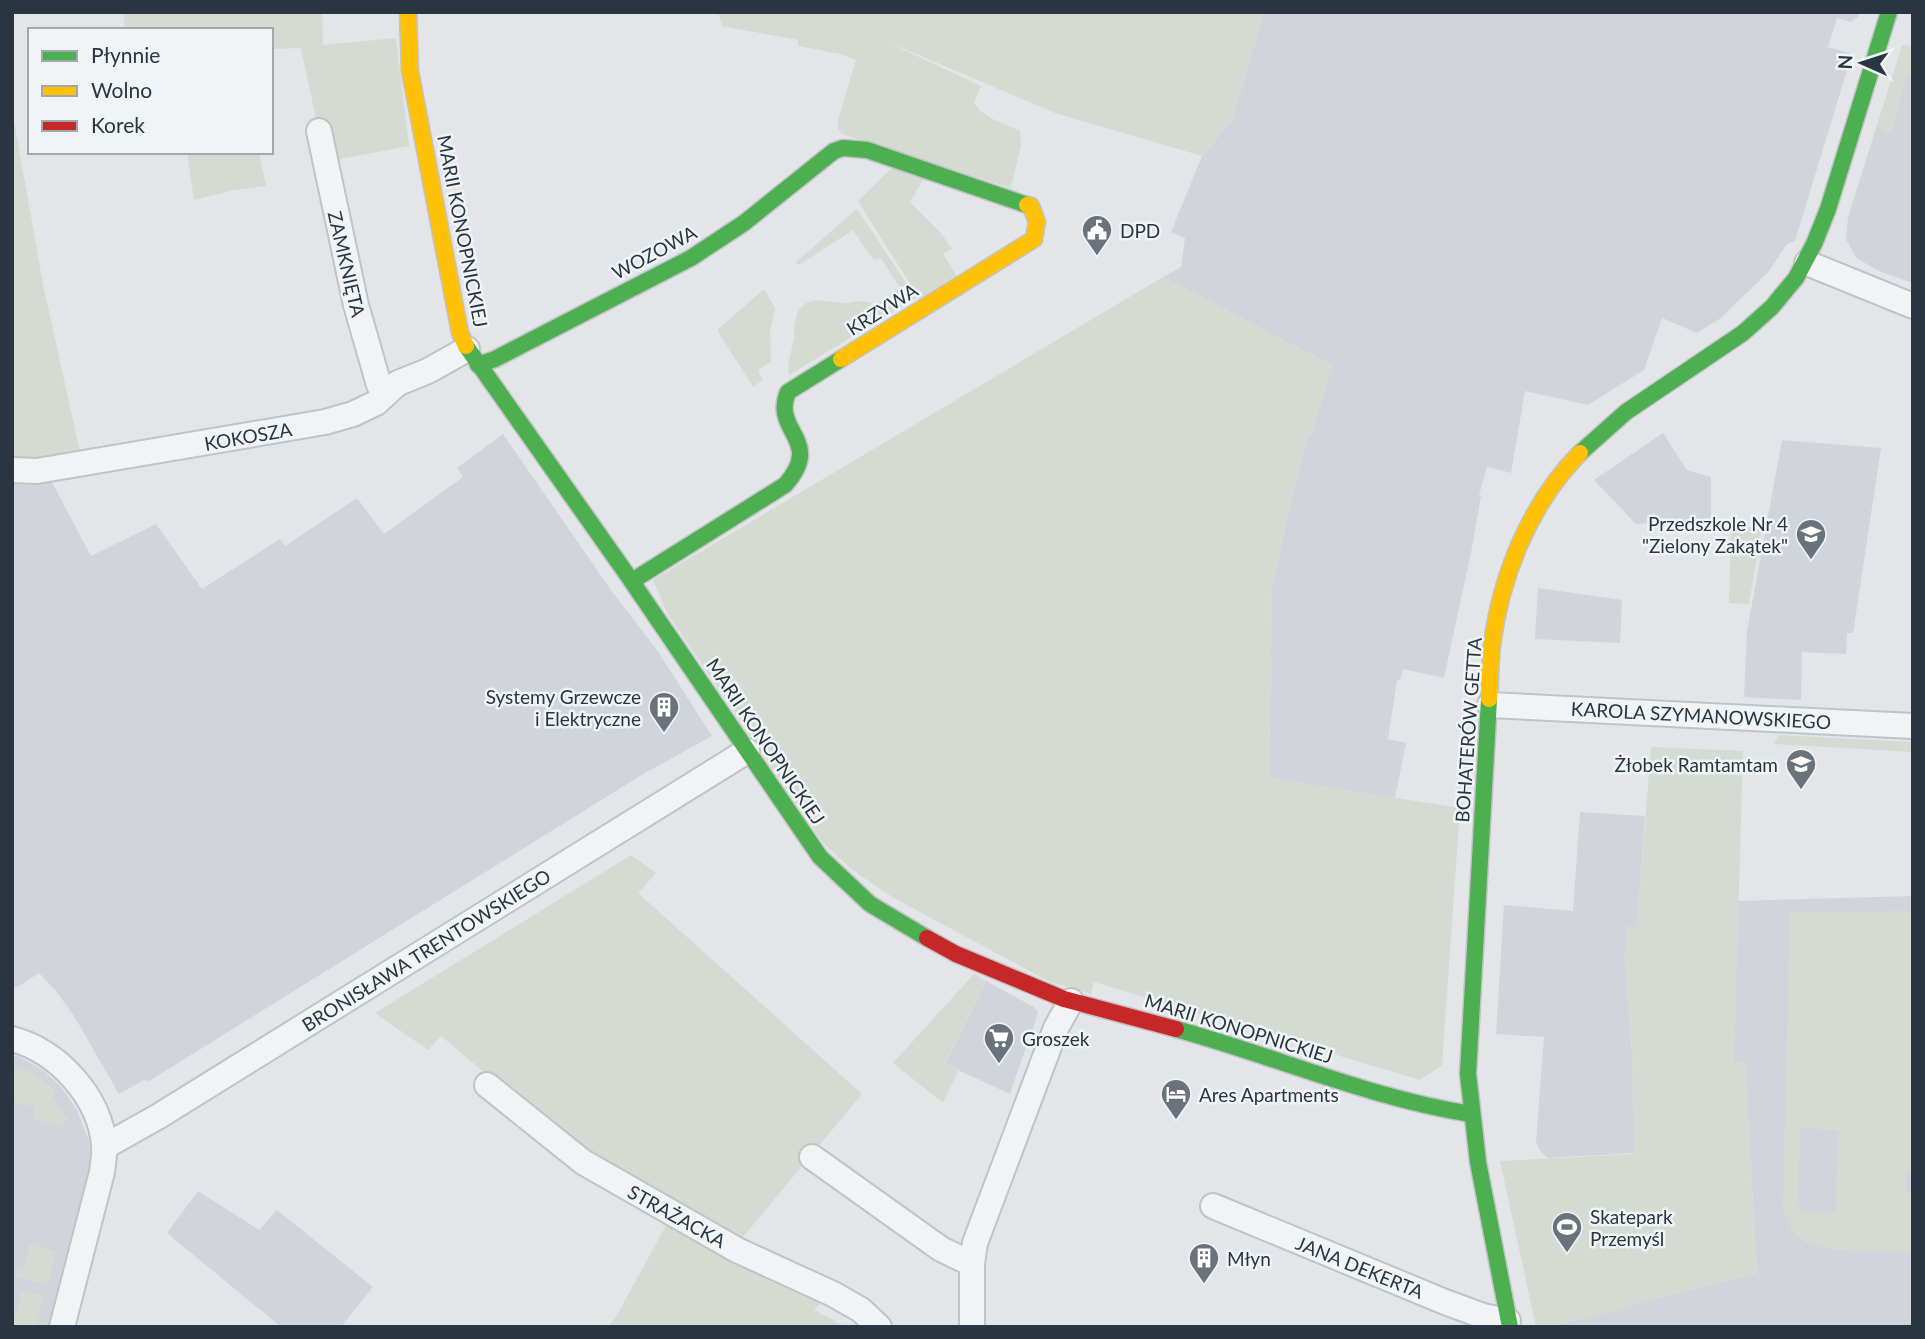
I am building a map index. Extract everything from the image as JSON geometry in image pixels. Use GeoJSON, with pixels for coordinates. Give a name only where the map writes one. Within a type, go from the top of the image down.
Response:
{"type":"FeatureCollection","features":[{"type":"Feature","properties":{"kind":"street","name":"MARII KONOPNICKIEJ"},"geometry":{"type":"LineString","coordinates":[[408,12],[410,71],[460,333],[472,357],[632,581],[820,857],[843,881],[870,905],[956,954],[1070,1001],[1186,1032],[1319,1075],[1445,1110],[1471,1114]]}},
{"type":"Feature","properties":{"kind":"street","name":"BOHATERÓW GETTA"},"geometry":{"type":"LineString","coordinates":[[1509,1324],[1471,1114],[1468,1074],[1492,645],[1500,600],[1512,562],[1536,507],[1556,477],[1604,428],[1714,353],[1767,312],[1807,263],[1828,212],[1889,12]]}},
{"type":"Feature","properties":{"kind":"street","name":"ZAMKNIĘTA"},"geometry":{"type":"LineString","coordinates":[[319,131],[356,306],[379,385],[386,393]]}},
{"type":"Feature","properties":{"kind":"street","name":"KRZYWA"},"geometry":{"type":"LineString","coordinates":[[632,581],[785,485],[798,470],[801,453],[783,406],[788,392],[1034,239],[1037,214],[1031,206],[867,150],[844,148],[834,151]]}},
{"type":"Feature","properties":{"kind":"street","name":"WOZOWA"},"geometry":{"type":"LineString","coordinates":[[472,357],[495,359],[691,258],[744,223],[834,151]]}},
{"type":"Feature","properties":{"kind":"street"},"geometry":{"type":"LineString","coordinates":[[1807,263],[1913,306]]}},
{"type":"Feature","properties":{"kind":"street","name":"KOKOSZA"},"geometry":{"type":"LineString","coordinates":[[12,470],[37,471],[325,422],[353,414],[376,403],[398,383],[472,357]]}},
{"type":"Feature","properties":{"kind":"street","name":"KAROLA SZYMANOWSKIEGO"},"geometry":{"type":"LineString","coordinates":[[1490,705],[1913,726]]}},
{"type":"Feature","properties":{"kind":"street","name":"BRONISŁAWA TRENTOWSKIEGO"},"geometry":{"type":"LineString","coordinates":[[104,1147],[171,1109],[747,751]]}},
{"type":"Feature","properties":{"kind":"street"},"geometry":{"type":"LineString","coordinates":[[972,1327],[972,1264],[977,1238],[1053,1037],[1070,1001]]}},
{"type":"Feature","properties":{"kind":"street"},"geometry":{"type":"LineString","coordinates":[[12,1039],[52,1057],[70,1074],[85,1094],[100,1123],[104,1147],[102,1172],[62,1327]]}},
{"type":"Feature","properties":{"kind":"street","name":"STRAŻACKA"},"geometry":{"type":"LineString","coordinates":[[487,1085],[583,1162],[737,1250],[833,1294],[861,1310],[876,1326]]}},
{"type":"Feature","properties":{"kind":"street"},"geometry":{"type":"LineString","coordinates":[[812,1157],[941,1249],[972,1264]]}},
{"type":"Feature","properties":{"kind":"street","name":"JANA DEKERTA"},"geometry":{"type":"LineString","coordinates":[[1213,1206],[1445,1302],[1509,1324]]}},
{"type":"Feature","properties":{"kind":"shaded area"},"geometry":{"type":"Polygon","coordinates":[[[123,12],[322,12],[323,45],[396,38],[409,146],[325,162],[301,48],[273,49],[273,28],[125,28],[123,12]]]}},
{"type":"Feature","properties":{"kind":"shaded area"},"geometry":{"type":"Polygon","coordinates":[[[718,12],[1264,12],[1232,120],[1202,156],[1055,113],[883,40],[981,86],[974,102],[977,107],[994,120],[1020,131],[1021,145],[1011,188],[842,134],[838,129],[838,120],[856,60],[798,46],[798,40],[722,26],[718,12]]]}},
{"type":"Feature","properties":{"kind":"shaded area"},"geometry":{"type":"Polygon","coordinates":[[[1264,12],[1860,12],[1858,17],[1850,22],[1837,18],[1828,47],[1852,54],[1795,241],[1787,244],[1769,271],[1721,318],[1697,333],[1662,318],[1644,370],[1588,405],[1525,391],[1511,473],[1487,467],[1479,495],[1481,496],[1472,548],[1444,678],[1403,669],[1400,680],[1397,680],[1388,739],[1406,743],[1395,798],[1269,778],[1272,584],[1307,436],[1333,366],[1163,277],[1181,267],[1185,238],[1171,232],[1202,156],[1232,120],[1264,12]]]}},
{"type":"Feature","properties":{"kind":"shaded area"},"geometry":{"type":"Polygon","coordinates":[[[1902,45],[1913,46],[1913,75],[1907,74],[1891,131],[1885,132],[1877,125],[1902,45]]]}},
{"type":"Feature","properties":{"kind":"shaded area"},"geometry":{"type":"Polygon","coordinates":[[[1907,74],[1913,75],[1913,283],[1879,271],[1856,258],[1846,239],[1848,217],[1877,125],[1885,132],[1891,131],[1907,74]]]}},
{"type":"Feature","properties":{"kind":"shaded area"},"geometry":{"type":"Polygon","coordinates":[[[12,121],[43,284],[81,457],[12,467],[12,121]]]}},
{"type":"Feature","properties":{"kind":"shaded area"},"geometry":{"type":"Polygon","coordinates":[[[187,154],[259,154],[266,186],[234,190],[194,200],[187,154]]]}},
{"type":"Feature","properties":{"kind":"shaded area"},"geometry":{"type":"Polygon","coordinates":[[[893,167],[924,178],[910,202],[941,233],[952,249],[943,254],[958,278],[921,301],[858,201],[893,167]]]}},
{"type":"Feature","properties":{"kind":"shaded area"},"geometry":{"type":"Polygon","coordinates":[[[857,209],[916,298],[789,375],[794,324],[798,313],[807,303],[820,300],[843,303],[862,301],[874,305],[900,288],[880,257],[876,260],[872,258],[853,230],[799,265],[796,262],[857,209]]]}},
{"type":"Feature","properties":{"kind":"shaded area"},"geometry":{"type":"Polygon","coordinates":[[[1163,277],[1333,366],[1311,436],[1307,437],[1272,584],[1269,778],[1460,808],[1442,1065],[1420,1080],[1094,982],[1091,994],[1048,981],[892,897],[851,869],[823,843],[667,613],[653,580],[1163,277]]]}},
{"type":"Feature","properties":{"kind":"shaded area"},"geometry":{"type":"Polygon","coordinates":[[[764,289],[775,308],[770,332],[771,362],[758,370],[763,380],[753,387],[717,330],[764,289]]]}},
{"type":"Feature","properties":{"kind":"shaded area"},"geometry":{"type":"Polygon","coordinates":[[[1663,433],[1687,470],[1711,477],[1711,520],[1636,524],[1594,480],[1663,433]]]}},
{"type":"Feature","properties":{"kind":"shaded area"},"geometry":{"type":"Polygon","coordinates":[[[503,434],[613,593],[657,650],[712,736],[645,773],[149,1081],[144,1080],[119,1094],[74,1016],[39,973],[12,988],[12,482],[49,477],[91,556],[156,524],[202,589],[280,539],[285,546],[357,498],[384,534],[463,477],[457,468],[503,434]]]}},
{"type":"Feature","properties":{"kind":"shaded area","name":"Przedszkole Nr 4 \"Zielony Zakątek\""},"geometry":{"type":"Polygon","coordinates":[[[1782,440],[1881,448],[1853,633],[1847,633],[1846,654],[1802,652],[1801,700],[1744,697],[1747,631],[1782,440]]]}},
{"type":"Feature","properties":{"kind":"shaded area"},"geometry":{"type":"Polygon","coordinates":[[[1731,526],[1762,528],[1749,604],[1729,603],[1731,526]]]}},
{"type":"Feature","properties":{"kind":"shaded area"},"geometry":{"type":"Polygon","coordinates":[[[1538,588],[1622,600],[1620,643],[1535,639],[1538,588]]]}},
{"type":"Feature","properties":{"kind":"shaded area"},"geometry":{"type":"Polygon","coordinates":[[[1778,735],[1913,742],[1913,752],[1774,744],[1778,735]]]}},
{"type":"Feature","properties":{"kind":"shaded area"},"geometry":{"type":"Polygon","coordinates":[[[1651,747],[1743,751],[1734,1062],[1745,1063],[1757,1273],[1548,1327],[1536,1327],[1500,1161],[1635,1154],[1632,1052],[1625,961],[1628,926],[1637,927],[1651,747]]]}},
{"type":"Feature","properties":{"kind":"shaded area"},"geometry":{"type":"Polygon","coordinates":[[[1580,812],[1645,816],[1637,928],[1628,926],[1625,961],[1632,1052],[1635,1153],[1547,1158],[1536,1141],[1544,1037],[1496,1034],[1504,905],[1573,911],[1580,812]]]}},
{"type":"Feature","properties":{"kind":"shaded area"},"geometry":{"type":"Polygon","coordinates":[[[631,855],[656,873],[638,893],[862,1094],[739,1242],[630,1186],[540,1119],[441,1036],[428,1050],[375,1013],[631,855]]]}},
{"type":"Feature","properties":{"kind":"shaded area"},"geometry":{"type":"Polygon","coordinates":[[[1913,896],[1913,1327],[1548,1327],[1757,1273],[1745,1063],[1734,1063],[1737,901],[1913,896]]]}},
{"type":"Feature","properties":{"kind":"shaded area"},"geometry":{"type":"Polygon","coordinates":[[[1913,911],[1913,1171],[1906,1171],[1906,1191],[1913,1191],[1913,1252],[1841,1250],[1814,1245],[1797,1235],[1783,1209],[1790,912],[1913,911]],[[1800,1128],[1798,1199],[1801,1212],[1835,1213],[1839,1130],[1800,1128]]]}},
{"type":"Feature","properties":{"kind":"shaded area"},"geometry":{"type":"Polygon","coordinates":[[[974,974],[986,981],[945,1063],[958,1071],[943,1103],[893,1063],[974,974]]]}},
{"type":"Feature","properties":{"kind":"shaded area"},"geometry":{"type":"Polygon","coordinates":[[[986,981],[1034,1007],[1038,1013],[1010,1094],[945,1064],[986,981]]]}},
{"type":"Feature","properties":{"kind":"shaded area"},"geometry":{"type":"Polygon","coordinates":[[[12,1056],[18,1056],[43,1070],[62,1088],[77,1110],[89,1141],[91,1167],[50,1327],[12,1327],[12,1056]]]}},
{"type":"Feature","properties":{"kind":"shaded area"},"geometry":{"type":"Polygon","coordinates":[[[12,1064],[35,1074],[54,1090],[53,1098],[68,1120],[60,1127],[33,1119],[35,1107],[12,1101],[12,1064]]]}},
{"type":"Feature","properties":{"kind":"shaded area"},"geometry":{"type":"Polygon","coordinates":[[[198,1191],[259,1230],[277,1210],[373,1287],[341,1327],[281,1327],[167,1233],[198,1191]]]}},
{"type":"Feature","properties":{"kind":"shaded area"},"geometry":{"type":"Polygon","coordinates":[[[669,1220],[825,1298],[814,1310],[846,1327],[608,1327],[669,1220]]]}},
{"type":"Feature","properties":{"kind":"shaded area"},"geometry":{"type":"Polygon","coordinates":[[[31,1244],[55,1251],[48,1284],[15,1277],[17,1270],[23,1271],[31,1244]]]}},
{"type":"Feature","properties":{"kind":"shaded area"},"geometry":{"type":"Polygon","coordinates":[[[22,1291],[43,1296],[37,1327],[12,1327],[12,1313],[16,1313],[22,1291]]]}},
{"type":"Feature","properties":{"kind":"traffic: fast"},"geometry":{"type":"LineString","coordinates":[[1580,453],[1626,412],[1743,333],[1772,307],[1796,278],[1828,209],[1889,12]]}},
{"type":"Feature","properties":{"kind":"traffic: fast"},"geometry":{"type":"LineString","coordinates":[[478,365],[495,359],[691,258],[744,223],[834,151],[843,148],[867,150],[1027,205]]}},
{"type":"Feature","properties":{"kind":"traffic: fast"},"geometry":{"type":"LineString","coordinates":[[466,346],[626,573],[820,857],[870,904],[927,938]]}},
{"type":"Feature","properties":{"kind":"traffic: fast"},"geometry":{"type":"LineString","coordinates":[[632,581],[785,485],[796,470],[800,457],[799,446],[786,417],[788,392],[841,359]]}},
{"type":"Feature","properties":{"kind":"traffic: fast"},"geometry":{"type":"LineString","coordinates":[[1489,699],[1468,1074],[1478,1162],[1510,1327]]}},
{"type":"Feature","properties":{"kind":"traffic: fast"},"geometry":{"type":"LineString","coordinates":[[1176,1029],[1396,1098],[1471,1114]]}},
{"type":"Feature","properties":{"kind":"traffic: slow"},"geometry":{"type":"LineString","coordinates":[[408,12],[410,71],[460,333],[466,346]]}},
{"type":"Feature","properties":{"kind":"traffic: slow"},"geometry":{"type":"LineString","coordinates":[[841,359],[1034,239],[1037,222],[1031,206],[1027,205]]}},
{"type":"Feature","properties":{"kind":"traffic: slow"},"geometry":{"type":"LineString","coordinates":[[1489,699],[1496,619],[1511,567],[1546,495],[1580,453]]}},
{"type":"Feature","properties":{"kind":"traffic: jam"},"geometry":{"type":"LineString","coordinates":[[927,938],[956,954],[1064,999],[1176,1029]]}},
{"type":"Feature","properties":{"kind":"place","name":"DPD"},"geometry":{"type":"Point","coordinates":[1097,257]}},
{"type":"Feature","properties":{"kind":"place","name":"Przedszkole Nr 4 \"Zielony Zakątek\""},"geometry":{"type":"Point","coordinates":[1811,561]}},
{"type":"Feature","properties":{"kind":"place","name":"Systemy Grzewcze i Elektryczne"},"geometry":{"type":"Point","coordinates":[664,734]}},
{"type":"Feature","properties":{"kind":"place","name":"Żłobek Ramtamtam"},"geometry":{"type":"Point","coordinates":[1801,791]}},
{"type":"Feature","properties":{"kind":"place","name":"Groszek"},"geometry":{"type":"Point","coordinates":[999,1065]}},
{"type":"Feature","properties":{"kind":"place","name":"Ares Apartments"},"geometry":{"type":"Point","coordinates":[1176,1121]}},
{"type":"Feature","properties":{"kind":"place","name":"Skatepark Przemyśl"},"geometry":{"type":"Point","coordinates":[1567,1254]}},
{"type":"Feature","properties":{"kind":"place","name":"Młyn"},"geometry":{"type":"Point","coordinates":[1204,1285]}}]}
